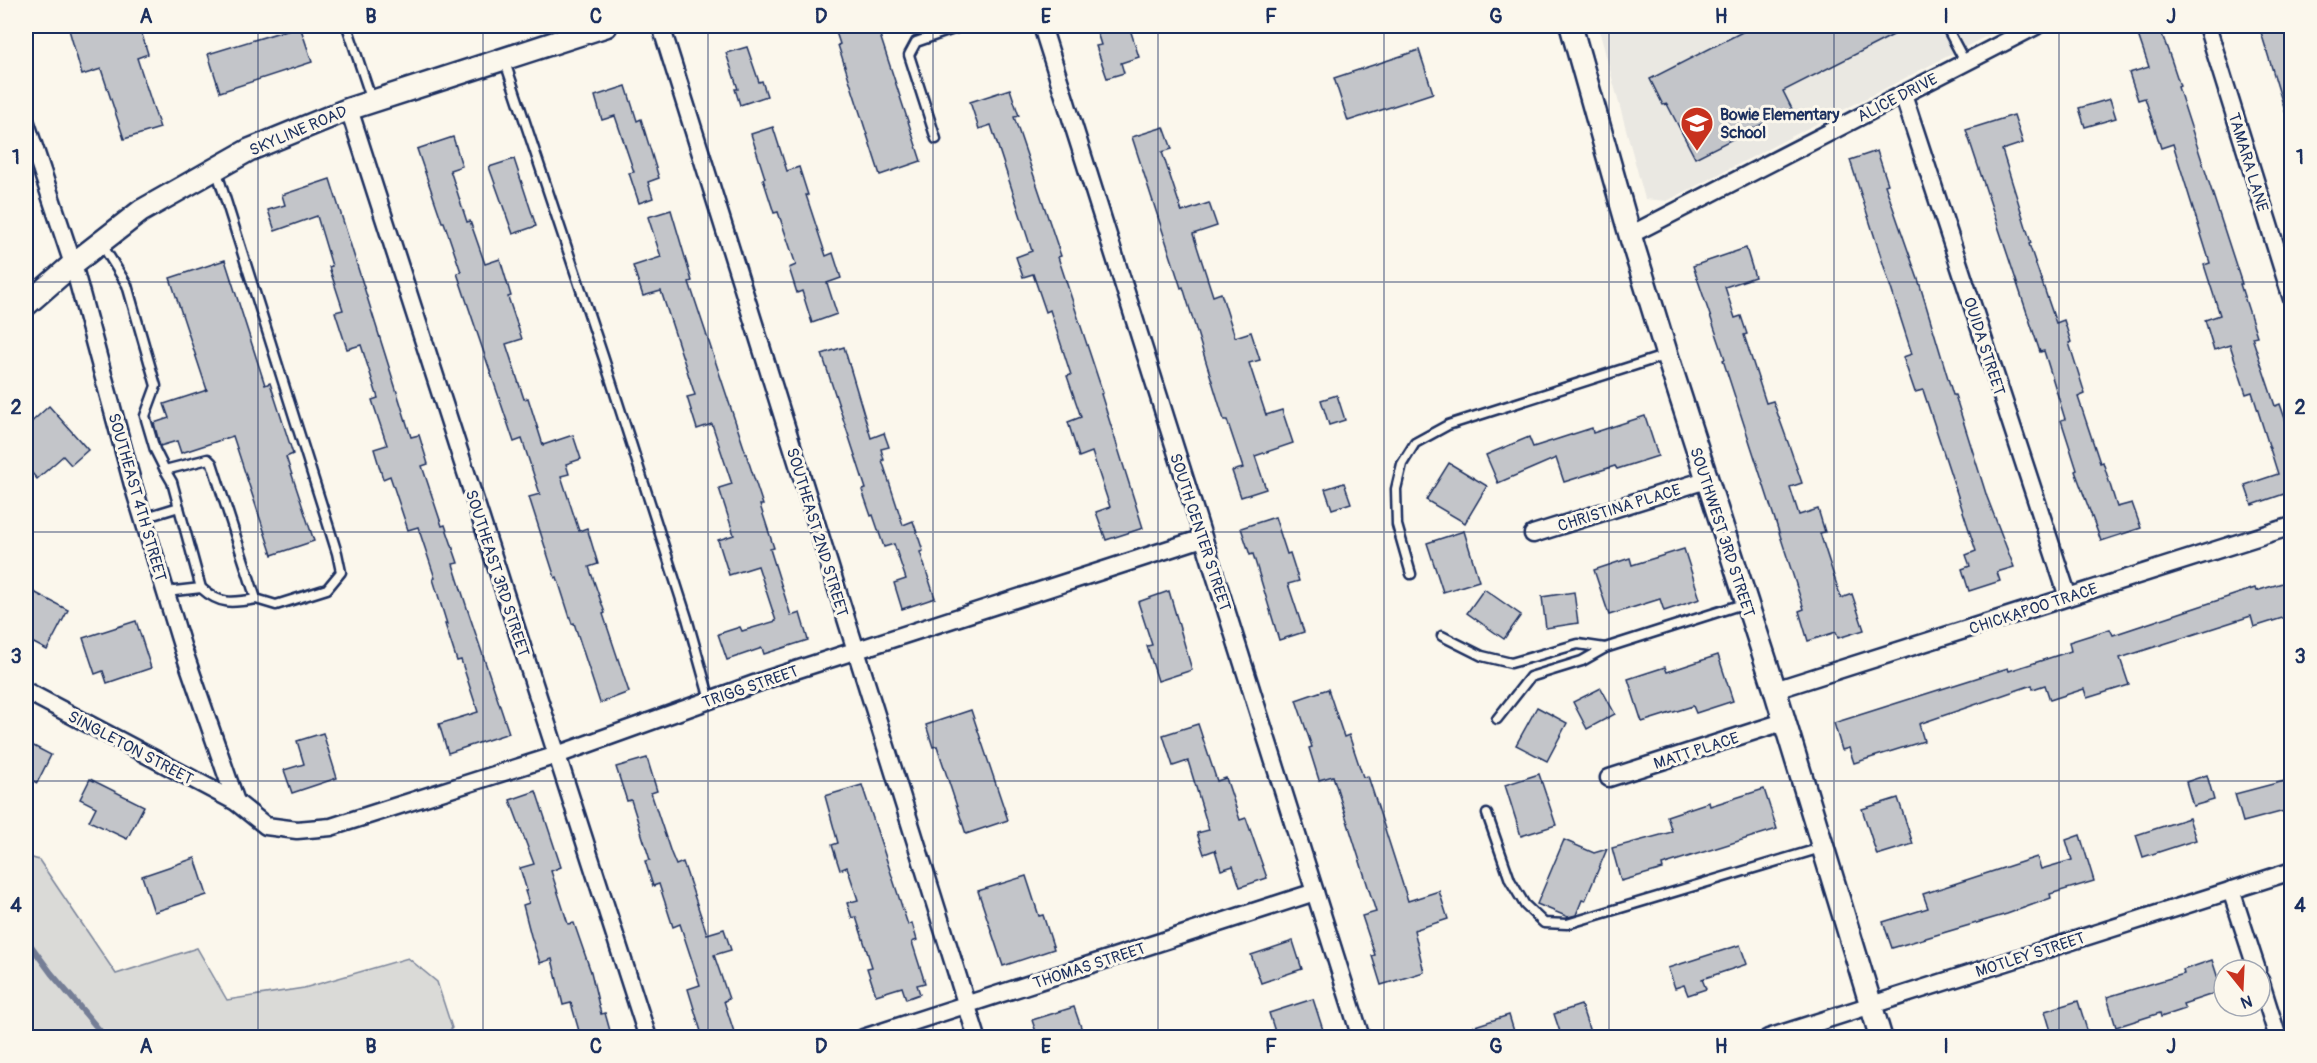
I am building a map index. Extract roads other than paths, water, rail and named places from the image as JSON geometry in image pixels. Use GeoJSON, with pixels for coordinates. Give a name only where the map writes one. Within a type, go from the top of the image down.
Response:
{"type":"FeatureCollection","features":[{"type":"Feature","properties":{"kind":"street","name":"SKYLINE ROAD"},"geometry":{"type":"LineString","coordinates":[[26,305],[73,264],[141,211],[249,150],[372,101],[606,26]]}},
{"type":"Feature","properties":{"kind":"street","name":"SOUTHEAST 2ND STREET"},"geometry":{"type":"LineString","coordinates":[[661,26],[977,1038]]}},
{"type":"Feature","properties":{"kind":"street","name":"SOUTH CENTER STREET"},"geometry":{"type":"LineString","coordinates":[[1042,26],[1361,1038]]}},
{"type":"Feature","properties":{"kind":"street","name":"SOUTHWEST 3RD STREET"},"geometry":{"type":"LineString","coordinates":[[1571,26],[1630,235],[1706,480],[1775,690],[1881,1038]]}},
{"type":"Feature","properties":{"kind":"street","name":"ALICE DRIVE"},"geometry":{"type":"LineString","coordinates":[[1630,235],[2036,26]]}},
{"type":"Feature","properties":{"kind":"street","name":"TAMARA LANE"},"geometry":{"type":"LineString","coordinates":[[2207,26],[2292,299]]}},
{"type":"Feature","properties":{"kind":"street","name":"OUIDA STREET"},"geometry":{"type":"LineString","coordinates":[[1903,94],[2067,597]]}},
{"type":"Feature","properties":{"kind":"street","name":"SOUTHEAST 3RD STREET"},"geometry":{"type":"LineString","coordinates":[[349,109],[648,1038]]}},
{"type":"Feature","properties":{"kind":"street","name":"SOUTHEAST 4TH STREET"},"geometry":{"type":"LineString","coordinates":[[26,123],[73,264],[143,518],[236,802]]}},
{"type":"Feature","properties":{"kind":"street","name":"CHRISTINA PLACE"},"geometry":{"type":"LineString","coordinates":[[1533,534],[1706,480]]}},
{"type":"Feature","properties":{"kind":"street","name":"CHICKAPOO TRACE"},"geometry":{"type":"LineString","coordinates":[[1775,690],[2292,526]]}},
{"type":"Feature","properties":{"kind":"street","name":"TRIGG STREET"},"geometry":{"type":"LineString","coordinates":[[236,802],[266,826],[297,830],[331,827],[557,754],[855,651],[1203,538]]}},
{"type":"Feature","properties":{"kind":"street","name":"SINGLETON STREET"},"geometry":{"type":"LineString","coordinates":[[26,691],[236,802]]}},
{"type":"Feature","properties":{"kind":"street","name":"MATT PLACE"},"geometry":{"type":"LineString","coordinates":[[1609,778],[1783,722]]}},
{"type":"Feature","properties":{"kind":"street","name":"MOTLEY STREET"},"geometry":{"type":"LineString","coordinates":[[1768,1038],[2292,871]]}},
{"type":"Feature","properties":{"kind":"street"},"geometry":{"type":"LineString","coordinates":[[2231,891],[2253,958]]}},
{"type":"Feature","properties":{"kind":"street","name":"THOMAS STREET"},"geometry":{"type":"LineString","coordinates":[[863,1038],[1315,892]]}},
{"type":"Feature","properties":{"kind":"street"},"geometry":{"type":"LineString","coordinates":[[2272,1018],[2278,1038]]}},
{"type":"Feature","properties":{"kind":"lane"},"geometry":{"type":"LineString","coordinates":[[347,26],[372,101]]}},
{"type":"Feature","properties":{"kind":"lane"},"geometry":{"type":"LineString","coordinates":[[936,139],[909,55],[916,42],[962,26]]}},
{"type":"Feature","properties":{"kind":"lane"},"geometry":{"type":"LineString","coordinates":[[1946,26],[1965,62]]}},
{"type":"Feature","properties":{"kind":"lane"},"geometry":{"type":"LineString","coordinates":[[504,59],[684,607],[710,700]]}},
{"type":"Feature","properties":{"kind":"lane"},"geometry":{"type":"LineString","coordinates":[[101,242],[127,285],[156,386],[145,416],[155,450],[172,482],[201,588],[211,597],[229,603],[256,599],[276,605],[327,589],[341,572],[337,554],[216,168]]}},
{"type":"Feature","properties":{"kind":"lane"},"geometry":{"type":"LineString","coordinates":[[1411,574],[1397,525],[1395,489],[1402,464],[1415,443],[1449,425],[1667,355]]}},
{"type":"Feature","properties":{"kind":"lane"},"geometry":{"type":"LineString","coordinates":[[165,470],[208,459],[212,463],[256,599]]}},
{"type":"Feature","properties":{"kind":"lane"},"geometry":{"type":"LineString","coordinates":[[143,518],[179,507]]}},
{"type":"Feature","properties":{"kind":"lane"},"geometry":{"type":"LineString","coordinates":[[166,592],[201,588]]}},
{"type":"Feature","properties":{"kind":"lane"},"geometry":{"type":"LineString","coordinates":[[1497,719],[1530,677],[1582,661],[1605,648],[1746,603]]}},
{"type":"Feature","properties":{"kind":"lane"},"geometry":{"type":"LineString","coordinates":[[1442,636],[1482,656],[1511,663],[1578,644],[1605,648]]}},
{"type":"Feature","properties":{"kind":"lane"},"geometry":{"type":"LineString","coordinates":[[1486,814],[1510,880],[1525,905],[1544,924],[1567,924],[1822,848]]}},
{"type":"Feature","properties":{"kind":"waterway"},"geometry":{"type":"LineString","coordinates":[[26,939],[51,973],[106,1038]]}},
{"type":"Feature","properties":{"kind":"place","name":"Bowie Elementary School"},"geometry":{"type":"Point","coordinates":[1697,152]}}]}
